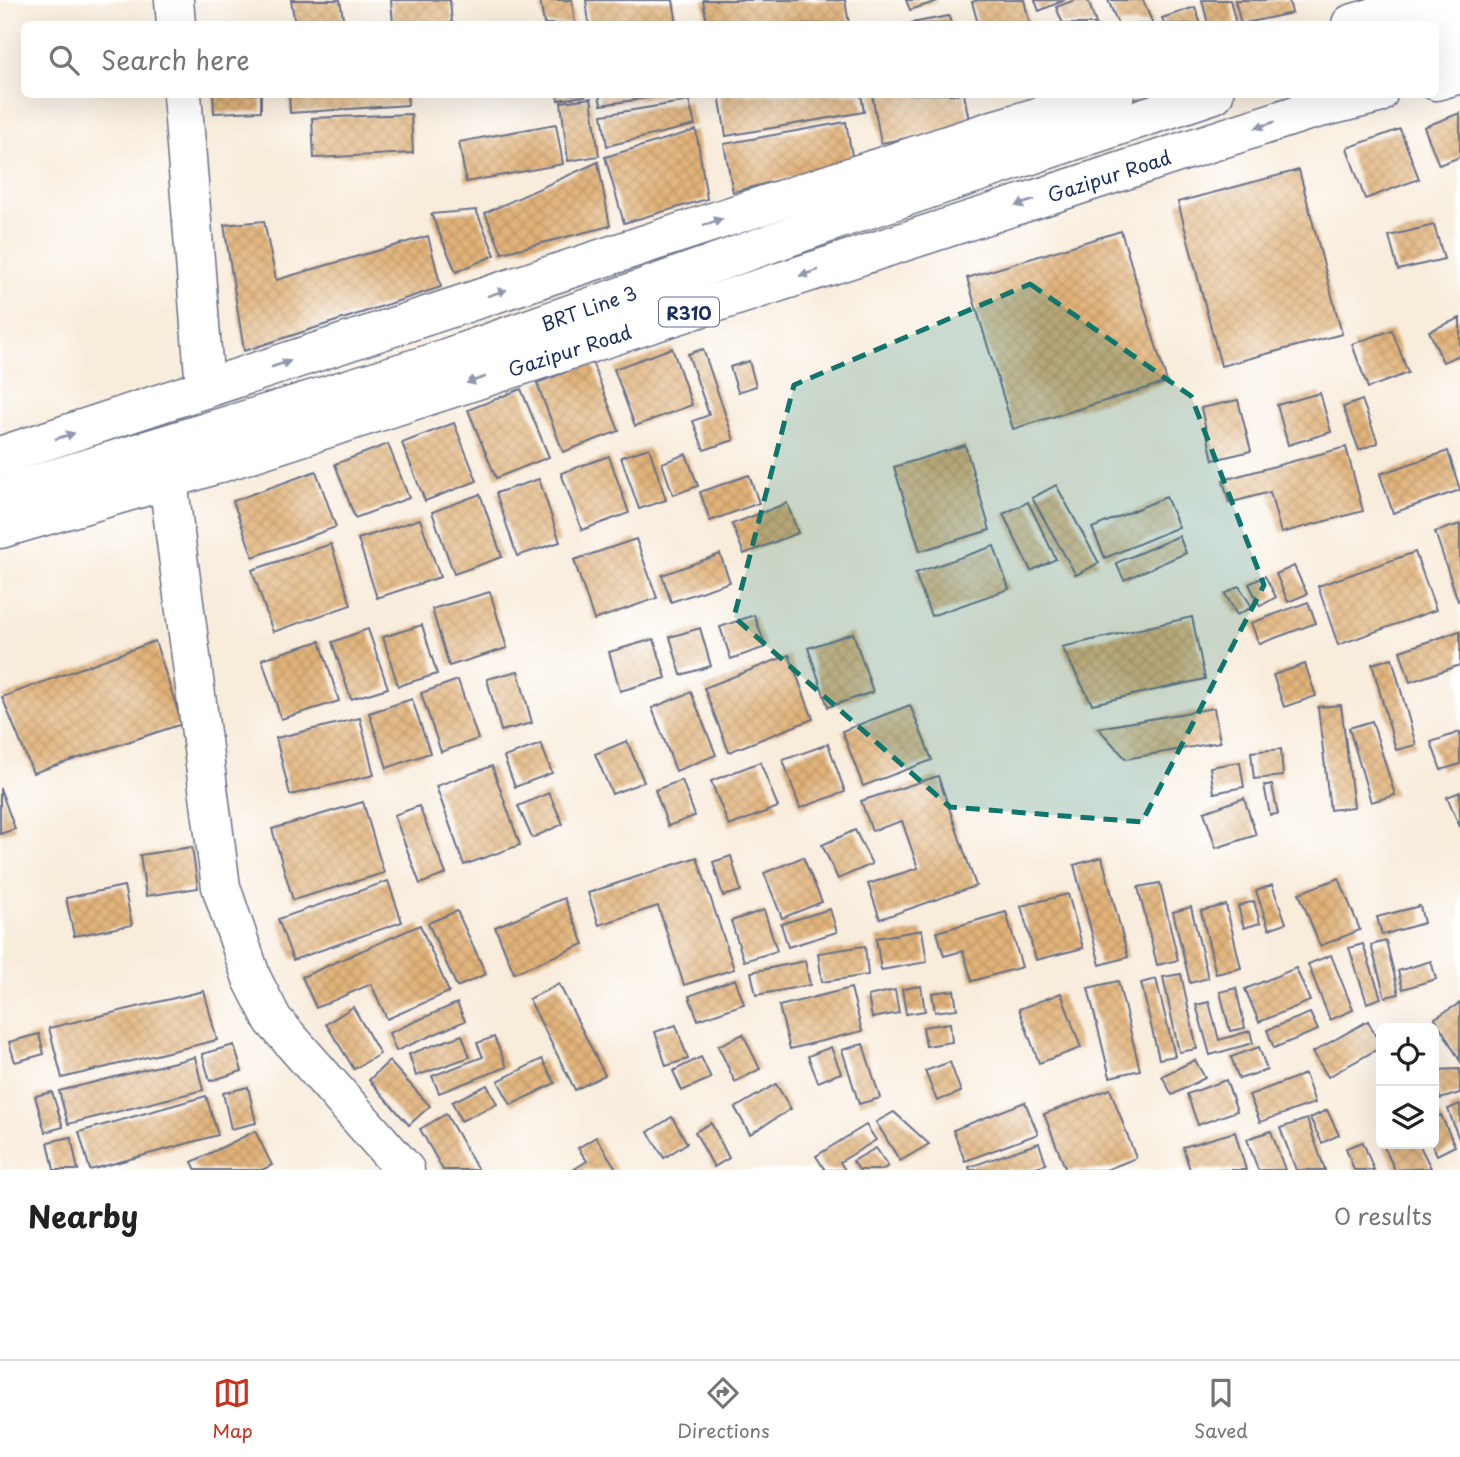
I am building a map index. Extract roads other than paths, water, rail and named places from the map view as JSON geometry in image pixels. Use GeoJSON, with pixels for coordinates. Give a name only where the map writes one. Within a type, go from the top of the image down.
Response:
{"type":"FeatureCollection","features":[{"type":"Feature","properties":{"kind":"main road"},"geometry":{"type":"LineString","coordinates":[[174,0],[176,21]]}},
{"type":"Feature","properties":{"kind":"main road"},"geometry":{"type":"LineString","coordinates":[[1361,21],[1431,0]]}},
{"type":"Feature","properties":{"kind":"main road"},"geometry":{"type":"LineString","coordinates":[[1436,21],[1460,14]]}},
{"type":"Feature","properties":{"kind":"main road"},"geometry":{"type":"LineString","coordinates":[[1439,49],[1460,43]]}},
{"type":"Feature","properties":{"kind":"main road"},"geometry":{"type":"LineString","coordinates":[[1439,80],[1460,74]]}},
{"type":"Feature","properties":{"kind":"main road"},"geometry":{"type":"LineString","coordinates":[[181,98],[205,388]]}},
{"type":"Feature","properties":{"kind":"main road"},"geometry":{"type":"LineString","coordinates":[[0,456],[993,130],[1101,98]]}},
{"type":"Feature","properties":{"kind":"main road","name":"BRT Line 3"},"geometry":{"type":"LineString","coordinates":[[0,495],[426,365],[850,215],[1202,98]]}},
{"type":"Feature","properties":{"kind":"main road","name":"Gazipur Road"},"geometry":{"type":"LineString","coordinates":[[0,529],[168,480],[1324,103],[1354,98]]}},
{"type":"Feature","properties":{"kind":"main road"},"geometry":{"type":"LineString","coordinates":[[168,480],[221,887],[252,979],[273,1020],[405,1170]]}}]}
